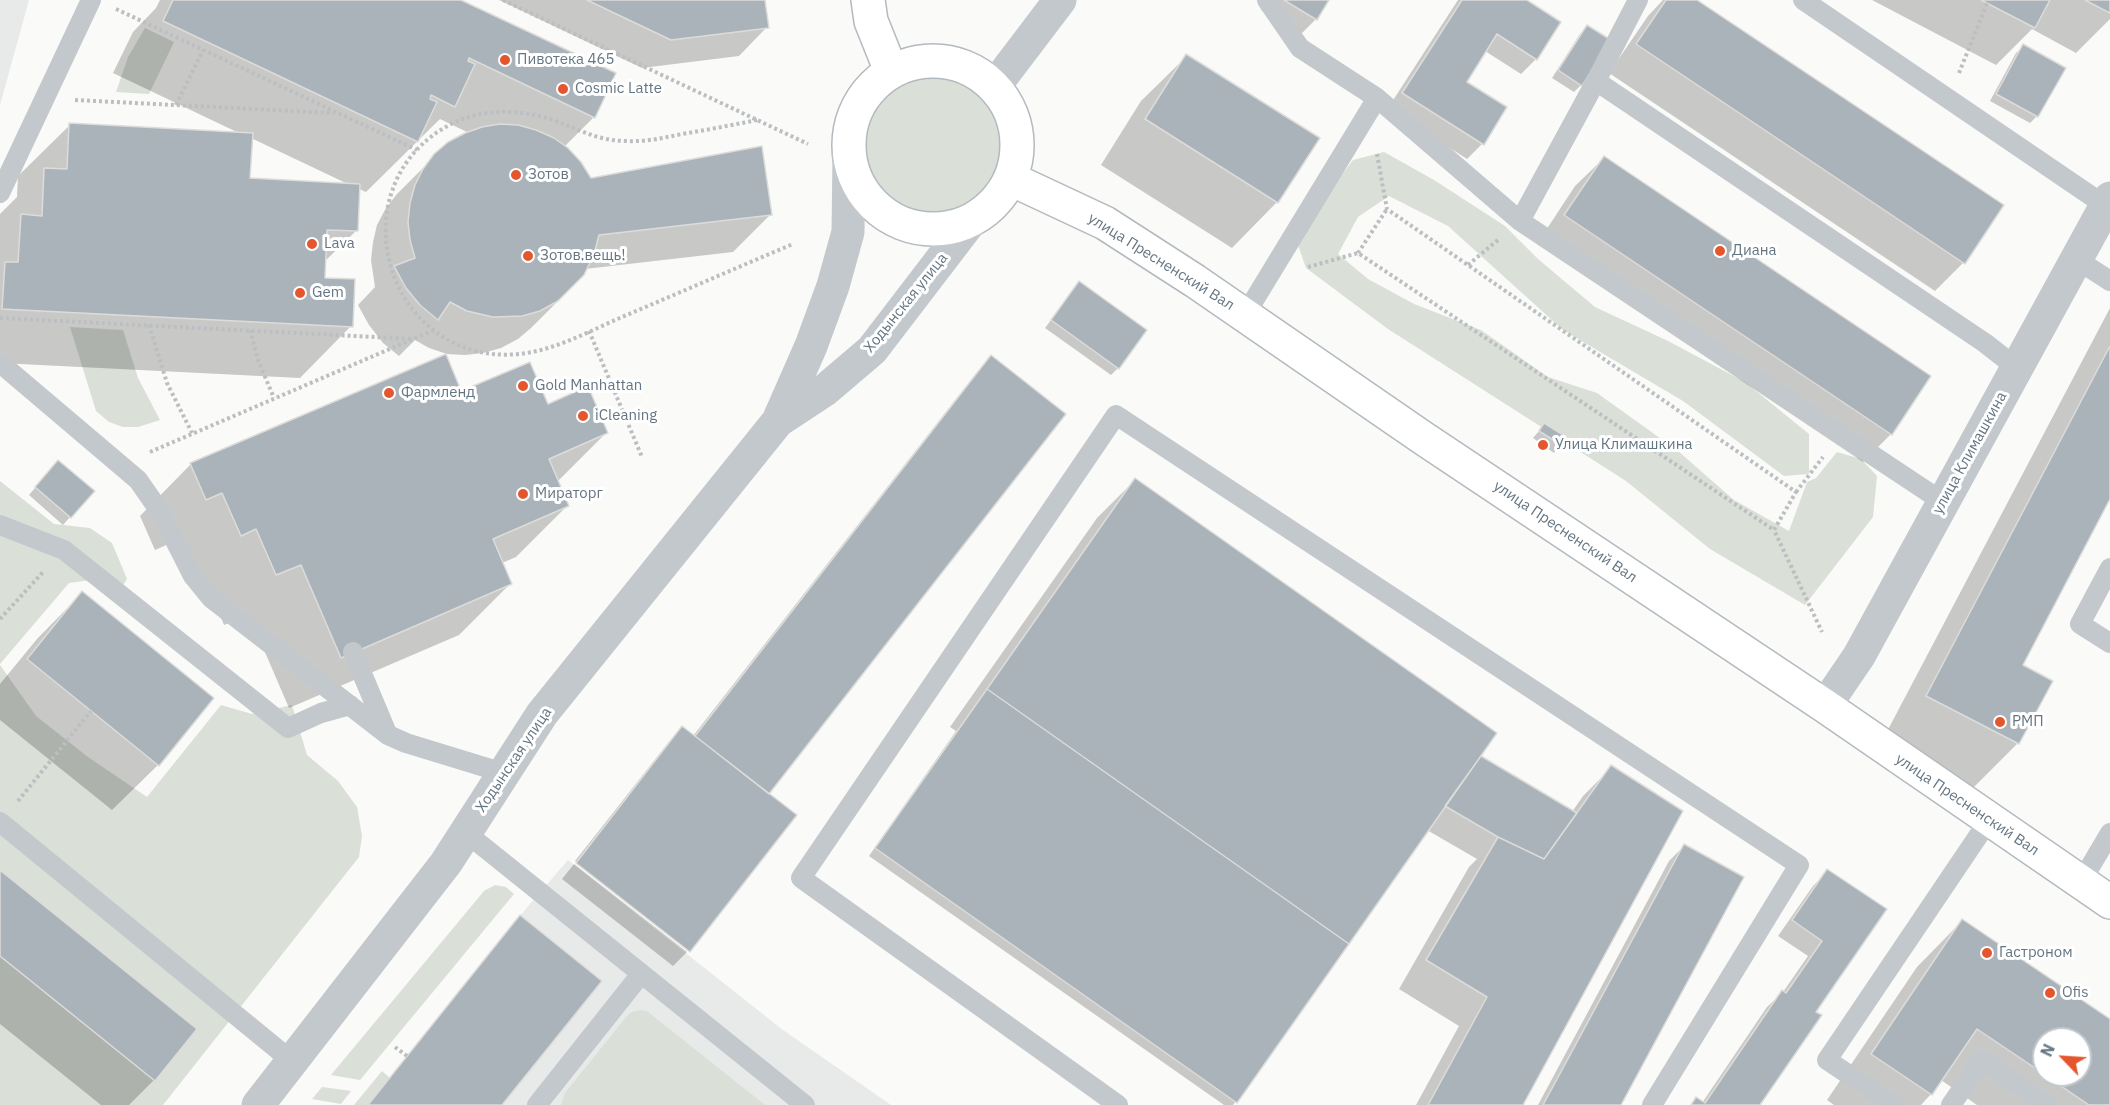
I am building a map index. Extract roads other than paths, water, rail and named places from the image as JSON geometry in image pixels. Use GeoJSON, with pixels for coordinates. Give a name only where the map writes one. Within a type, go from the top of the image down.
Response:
{"type":"FeatureCollection","features":[{"type":"Feature","properties":{"kind":"main road"},"geometry":{"type":"LineString","coordinates":[[868,0],[871,21],[891,71]]}},
{"type":"Feature","properties":{"kind":"main road"},"geometry":{"type":"LineString","coordinates":[[927,61],[963,66],[980,75],[994,87],[1006,103],[1014,121],[1017,140],[1016,160],[1011,179],[1001,196],[986,211],[970,222],[948,229],[925,230],[902,224],[882,213],[865,197],[855,177],[849,155],[849,135],[862,98],[875,83],[891,71],[909,64],[927,61]]}},
{"type":"Feature","properties":{"kind":"main road","name":"улица Пресненский Вал"},"geometry":{"type":"LineString","coordinates":[[1011,179],[1106,223],[1195,280],[1456,459],[1825,706],[2110,902]]}},
{"type":"Feature","properties":{"kind":"street"},"geometry":{"type":"LineString","coordinates":[[994,87],[1060,0]]}},
{"type":"Feature","properties":{"kind":"street","name":"Ходынская улица"},"geometry":{"type":"LineString","coordinates":[[258,1105],[446,863],[542,714],[778,421],[815,336],[833,286],[848,232],[849,155]]}},
{"type":"Feature","properties":{"kind":"street","name":"улица Климашкина"},"geometry":{"type":"LineString","coordinates":[[1825,706],[1859,656],[2108,202]]}},
{"type":"Feature","properties":{"kind":"street","name":"Ходынская улица"},"geometry":{"type":"LineString","coordinates":[[778,421],[825,390],[872,350],[970,222]]}},
{"type":"Feature","properties":{"kind":"lane"},"geometry":{"type":"LineString","coordinates":[[1267,0],[1300,48],[1520,221],[1943,502]]}},
{"type":"Feature","properties":{"kind":"lane"},"geometry":{"type":"LineString","coordinates":[[1520,221],[1638,0]]}},
{"type":"Feature","properties":{"kind":"lane"},"geometry":{"type":"LineString","coordinates":[[1803,0],[1948,99],[2108,202]]}},
{"type":"Feature","properties":{"kind":"lane"},"geometry":{"type":"LineString","coordinates":[[0,193],[44,99],[99,2]]}},
{"type":"Feature","properties":{"kind":"lane"},"geometry":{"type":"LineString","coordinates":[[1596,81],[1985,343],[2017,368]]}},
{"type":"Feature","properties":{"kind":"lane"},"geometry":{"type":"LineString","coordinates":[[1245,315],[1373,105]]}},
{"type":"Feature","properties":{"kind":"lane"},"geometry":{"type":"LineString","coordinates":[[2076,259],[2110,282]]}},
{"type":"Feature","properties":{"kind":"lane"},"geometry":{"type":"LineString","coordinates":[[0,363],[146,490],[161,513],[194,576],[211,598],[388,735],[406,743],[504,772]]}},
{"type":"Feature","properties":{"kind":"lane"},"geometry":{"type":"LineString","coordinates":[[1118,1105],[801,878],[1116,415],[1799,865],[1652,1105]]}},
{"type":"Feature","properties":{"kind":"lane"},"geometry":{"type":"LineString","coordinates":[[0,525],[64,550],[288,728],[321,713],[350,705]]}},
{"type":"Feature","properties":{"kind":"lane"},"geometry":{"type":"LineString","coordinates":[[2110,568],[2080,624],[2110,643]]}},
{"type":"Feature","properties":{"kind":"lane"},"geometry":{"type":"LineString","coordinates":[[353,652],[388,735]]}},
{"type":"Feature","properties":{"kind":"lane"},"geometry":{"type":"LineString","coordinates":[[1894,1105],[1827,1059],[1989,820]]}},
{"type":"Feature","properties":{"kind":"lane"},"geometry":{"type":"LineString","coordinates":[[0,823],[293,1062]]}},
{"type":"Feature","properties":{"kind":"lane"},"geometry":{"type":"LineString","coordinates":[[465,832],[805,1105]]}},
{"type":"Feature","properties":{"kind":"lane"},"geometry":{"type":"LineString","coordinates":[[2081,882],[2110,833]]}},
{"type":"Feature","properties":{"kind":"lane"},"geometry":{"type":"LineString","coordinates":[[537,1105],[641,974]]}},
{"type":"Feature","properties":{"kind":"lane"},"geometry":{"type":"LineString","coordinates":[[1952,1105],[1982,1060],[2047,1105]]}},
{"type":"Feature","properties":{"kind":"place","name":"Пивотека 465"},"geometry":{"type":"Point","coordinates":[505,60]}},
{"type":"Feature","properties":{"kind":"place","name":"Cosmic Latte"},"geometry":{"type":"Point","coordinates":[563,89]}},
{"type":"Feature","properties":{"kind":"place","name":"Зотов"},"geometry":{"type":"Point","coordinates":[516,175]}},
{"type":"Feature","properties":{"kind":"place","name":"Lava"},"geometry":{"type":"Point","coordinates":[312,244]}},
{"type":"Feature","properties":{"kind":"place","name":"Диана"},"geometry":{"type":"Point","coordinates":[1720,251]}},
{"type":"Feature","properties":{"kind":"place","name":"Зотов.вещь!"},"geometry":{"type":"Point","coordinates":[528,256]}},
{"type":"Feature","properties":{"kind":"place","name":"Gem"},"geometry":{"type":"Point","coordinates":[300,293]}},
{"type":"Feature","properties":{"kind":"place","name":"Gold Manhattan"},"geometry":{"type":"Point","coordinates":[523,386]}},
{"type":"Feature","properties":{"kind":"place","name":"Фармленд"},"geometry":{"type":"Point","coordinates":[389,393]}},
{"type":"Feature","properties":{"kind":"place","name":"iCleaning"},"geometry":{"type":"Point","coordinates":[583,416]}},
{"type":"Feature","properties":{"kind":"place","name":"Улица Климашкина"},"geometry":{"type":"Point","coordinates":[1543,445]}},
{"type":"Feature","properties":{"kind":"place","name":"Мираторг"},"geometry":{"type":"Point","coordinates":[523,494]}},
{"type":"Feature","properties":{"kind":"place","name":"РМП"},"geometry":{"type":"Point","coordinates":[2000,722]}},
{"type":"Feature","properties":{"kind":"place","name":"Гастроном"},"geometry":{"type":"Point","coordinates":[1987,953]}},
{"type":"Feature","properties":{"kind":"place","name":"Ofis"},"geometry":{"type":"Point","coordinates":[2050,993]}}]}
